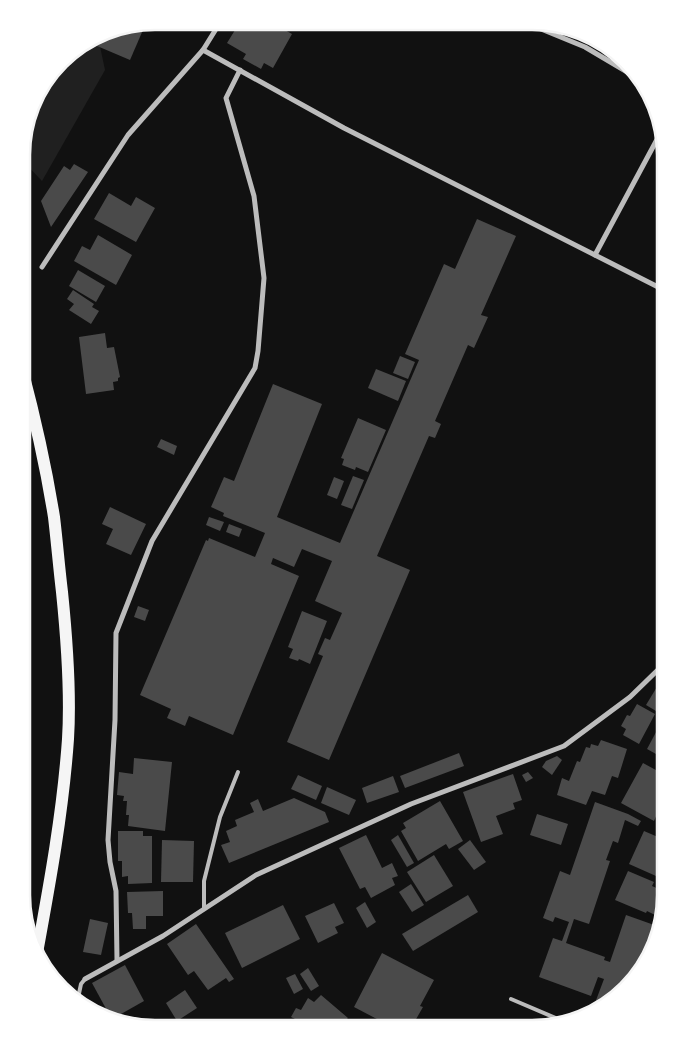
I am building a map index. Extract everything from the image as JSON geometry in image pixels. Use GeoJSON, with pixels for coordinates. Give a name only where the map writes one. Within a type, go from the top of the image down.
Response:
{"type":"FeatureCollection","features":[{"type":"Feature","properties":{"kind":"main road"},"geometry":{"type":"LineString","coordinates":[[30,400],[54,519],[68,680],[68,738],[63,794],[39,939]]}},
{"type":"Feature","properties":{"kind":"street"},"geometry":{"type":"LineString","coordinates":[[42,267],[128,135],[203,50],[216,30]]}},
{"type":"Feature","properties":{"kind":"street"},"geometry":{"type":"LineString","coordinates":[[546,31],[585,47],[621,69]]}},
{"type":"Feature","properties":{"kind":"street"},"geometry":{"type":"LineString","coordinates":[[203,50],[344,128],[657,287]]}},
{"type":"Feature","properties":{"kind":"street"},"geometry":{"type":"LineString","coordinates":[[118,960],[116,892],[108,840],[116,720],[116,633],[152,541],[255,368],[258,351],[264,278],[254,196],[226,98],[240,70]]}},
{"type":"Feature","properties":{"kind":"street"},"geometry":{"type":"LineString","coordinates":[[595,256],[656,141]]}},
{"type":"Feature","properties":{"kind":"street"},"geometry":{"type":"LineString","coordinates":[[85,979],[163,936],[256,875],[411,804],[564,746],[630,697],[657,671]]}},
{"type":"Feature","properties":{"kind":"lane"},"geometry":{"type":"LineString","coordinates":[[204,909],[204,881],[220,818],[238,772]]}},
{"type":"Feature","properties":{"kind":"lane"},"geometry":{"type":"LineString","coordinates":[[79,994],[81,984],[85,979]]}},
{"type":"Feature","properties":{"kind":"lane"},"geometry":{"type":"LineString","coordinates":[[512,1000],[556,1018]]}},
{"type":"Feature","properties":{"kind":"shaded area"},"geometry":{"type":"Polygon","coordinates":[[[99,44],[105,70],[42,181],[30,168],[31,139],[40,107],[51,86],[61,73],[86,51],[99,44]]]}},
{"type":"Feature","properties":{"kind":"building"},"geometry":{"type":"Polygon","coordinates":[[[235,30],[285,30],[292,34],[273,68],[264,63],[261,69],[243,59],[246,54],[227,43],[235,30]]]}},
{"type":"Feature","properties":{"kind":"building"},"geometry":{"type":"Polygon","coordinates":[[[143,31],[130,60],[96,46],[115,37],[143,31]]]}},
{"type":"Feature","properties":{"kind":"building"},"geometry":{"type":"Polygon","coordinates":[[[74,164],[88,172],[51,227],[41,201],[64,166],[70,170],[74,164]]]}},
{"type":"Feature","properties":{"kind":"building"},"geometry":{"type":"Polygon","coordinates":[[[109,193],[131,206],[136,197],[155,208],[136,242],[94,219],[109,193]]]}},
{"type":"Feature","properties":{"kind":"building"},"geometry":{"type":"Polygon","coordinates":[[[477,219],[516,236],[481,315],[488,317],[474,348],[468,345],[435,421],[441,424],[435,438],[429,436],[377,556],[410,570],[329,760],[287,742],[323,656],[318,654],[325,638],[330,640],[342,613],[315,601],[332,561],[302,549],[294,567],[273,558],[271,564],[299,576],[233,735],[189,716],[185,726],[167,718],[171,709],[140,695],[206,540],[208,541],[209,538],[255,557],[265,533],[223,516],[224,513],[211,507],[224,477],[234,481],[273,384],[322,404],[277,517],[340,543],[419,360],[405,354],[444,264],[455,269],[477,219]]]}},
{"type":"Feature","properties":{"kind":"building"},"geometry":{"type":"Polygon","coordinates":[[[98,235],[132,255],[116,285],[74,261],[82,246],[90,250],[98,235]]]}},
{"type":"Feature","properties":{"kind":"building"},"geometry":{"type":"Polygon","coordinates":[[[78,270],[105,286],[96,302],[69,286],[78,270]]]}},
{"type":"Feature","properties":{"kind":"building"},"geometry":{"type":"Polygon","coordinates":[[[73,290],[94,304],[92,307],[99,311],[91,324],[69,310],[74,304],[67,299],[73,290]]]}},
{"type":"Feature","properties":{"kind":"building"},"geometry":{"type":"Polygon","coordinates":[[[105,333],[107,348],[114,347],[120,377],[118,381],[113,382],[114,390],[86,394],[79,337],[105,333]]]}},
{"type":"Feature","properties":{"kind":"building"},"geometry":{"type":"Polygon","coordinates":[[[400,356],[415,362],[408,379],[393,373],[400,356]]]}},
{"type":"Feature","properties":{"kind":"building"},"geometry":{"type":"Polygon","coordinates":[[[376,369],[406,381],[398,401],[368,388],[376,369]]]}},
{"type":"Feature","properties":{"kind":"building"},"geometry":{"type":"Polygon","coordinates":[[[358,418],[386,430],[368,472],[356,467],[355,470],[342,465],[344,459],[341,458],[358,418]]]}},
{"type":"Feature","properties":{"kind":"building"},"geometry":{"type":"Polygon","coordinates":[[[161,439],[177,446],[174,455],[157,447],[161,439]]]}},
{"type":"Feature","properties":{"kind":"building"},"geometry":{"type":"Polygon","coordinates":[[[353,476],[364,480],[352,509],[341,505],[353,476]]]}},
{"type":"Feature","properties":{"kind":"building"},"geometry":{"type":"Polygon","coordinates":[[[334,477],[344,481],[337,499],[327,495],[334,477]]]}},
{"type":"Feature","properties":{"kind":"building"},"geometry":{"type":"Polygon","coordinates":[[[110,507],[146,524],[131,555],[106,544],[113,529],[102,524],[110,507]]]}},
{"type":"Feature","properties":{"kind":"building"},"geometry":{"type":"Polygon","coordinates":[[[209,517],[224,522],[220,531],[206,525],[209,517]]]}},
{"type":"Feature","properties":{"kind":"building"},"geometry":{"type":"Polygon","coordinates":[[[229,524],[242,529],[239,537],[226,532],[229,524]]]}},
{"type":"Feature","properties":{"kind":"building"},"geometry":{"type":"Polygon","coordinates":[[[138,606],[149,610],[145,621],[134,617],[138,606]]]}},
{"type":"Feature","properties":{"kind":"building"},"geometry":{"type":"Polygon","coordinates":[[[302,611],[327,621],[310,664],[299,659],[298,661],[289,658],[293,649],[288,647],[302,611]]]}},
{"type":"Feature","properties":{"kind":"building"},"geometry":{"type":"Polygon","coordinates":[[[657,687],[657,712],[646,705],[657,687]]]}},
{"type":"Feature","properties":{"kind":"building"},"geometry":{"type":"Polygon","coordinates":[[[637,704],[655,714],[639,744],[623,735],[626,729],[621,726],[627,715],[630,716],[637,704]]]}},
{"type":"Feature","properties":{"kind":"building"},"geometry":{"type":"Polygon","coordinates":[[[657,730],[657,755],[647,749],[657,730]]]}},
{"type":"Feature","properties":{"kind":"building"},"geometry":{"type":"Polygon","coordinates":[[[601,740],[627,749],[618,778],[612,776],[605,795],[592,791],[586,805],[557,795],[562,778],[569,781],[577,761],[580,762],[586,747],[590,748],[591,744],[598,746],[601,740]]]}},
{"type":"Feature","properties":{"kind":"building"},"geometry":{"type":"Polygon","coordinates":[[[459,753],[464,766],[405,788],[400,776],[459,753]]]}},
{"type":"Feature","properties":{"kind":"building"},"geometry":{"type":"Polygon","coordinates":[[[557,756],[562,760],[552,775],[542,767],[546,761],[557,756]]]}},
{"type":"Feature","properties":{"kind":"building"},"geometry":{"type":"Polygon","coordinates":[[[134,758],[172,762],[165,831],[128,826],[129,815],[126,815],[127,801],[123,801],[124,796],[117,795],[119,772],[133,774],[134,758]]]}},
{"type":"Feature","properties":{"kind":"building"},"geometry":{"type":"Polygon","coordinates":[[[643,763],[657,771],[657,814],[654,821],[621,803],[643,763]]]}},
{"type":"Feature","properties":{"kind":"building"},"geometry":{"type":"Polygon","coordinates":[[[528,772],[533,778],[526,782],[522,775],[528,772]]]}},
{"type":"Feature","properties":{"kind":"building"},"geometry":{"type":"Polygon","coordinates":[[[513,774],[522,800],[513,803],[515,809],[496,816],[503,834],[481,842],[463,792],[513,774]]]}},
{"type":"Feature","properties":{"kind":"building"},"geometry":{"type":"Polygon","coordinates":[[[298,775],[322,786],[316,800],[291,789],[298,775]]]}},
{"type":"Feature","properties":{"kind":"building"},"geometry":{"type":"Polygon","coordinates":[[[393,776],[399,792],[367,803],[362,788],[393,776]]]}},
{"type":"Feature","properties":{"kind":"building"},"geometry":{"type":"Polygon","coordinates":[[[327,787],[356,800],[349,815],[321,803],[327,787]]]}},
{"type":"Feature","properties":{"kind":"building"},"geometry":{"type":"Polygon","coordinates":[[[294,798],[325,812],[329,822],[229,863],[221,845],[230,842],[226,831],[237,826],[235,820],[254,812],[250,803],[258,799],[263,811],[294,798]]]}},
{"type":"Feature","properties":{"kind":"building"},"geometry":{"type":"Polygon","coordinates":[[[440,801],[463,841],[449,849],[446,844],[418,861],[401,831],[406,828],[403,823],[440,801]]]}},
{"type":"Feature","properties":{"kind":"building"},"geometry":{"type":"Polygon","coordinates":[[[595,802],[628,814],[641,821],[638,826],[625,820],[618,843],[613,841],[606,860],[610,861],[589,924],[574,919],[566,943],[605,957],[604,960],[610,962],[626,915],[653,925],[644,950],[631,971],[608,994],[595,1002],[604,979],[598,977],[591,996],[539,977],[553,938],[562,941],[569,922],[555,917],[553,922],[543,918],[560,871],[570,875],[595,802]]]}},
{"type":"Feature","properties":{"kind":"building"},"geometry":{"type":"Polygon","coordinates":[[[537,814],[568,824],[561,845],[530,835],[537,814]]]}},
{"type":"Feature","properties":{"kind":"building"},"geometry":{"type":"Polygon","coordinates":[[[118,831],[143,831],[143,836],[152,836],[152,883],[128,884],[128,876],[122,877],[122,861],[118,861],[118,831]]]}},
{"type":"Feature","properties":{"kind":"building"},"geometry":{"type":"Polygon","coordinates":[[[644,831],[657,837],[657,876],[629,864],[644,831]]]}},
{"type":"Feature","properties":{"kind":"building"},"geometry":{"type":"Polygon","coordinates":[[[366,835],[382,868],[392,863],[398,876],[392,878],[395,885],[371,898],[365,887],[360,889],[339,848],[366,835]]]}},
{"type":"Feature","properties":{"kind":"building"},"geometry":{"type":"Polygon","coordinates":[[[398,835],[414,863],[407,867],[391,840],[398,835]]]}},
{"type":"Feature","properties":{"kind":"building"},"geometry":{"type":"Polygon","coordinates":[[[162,840],[194,841],[193,882],[161,882],[162,840]]]}},
{"type":"Feature","properties":{"kind":"building"},"geometry":{"type":"Polygon","coordinates":[[[470,840],[486,862],[474,870],[458,849],[470,840]]]}},
{"type":"Feature","properties":{"kind":"building"},"geometry":{"type":"Polygon","coordinates":[[[434,855],[453,886],[426,902],[407,872],[434,855]]]}},
{"type":"Feature","properties":{"kind":"building"},"geometry":{"type":"Polygon","coordinates":[[[628,871],[654,882],[652,886],[657,888],[655,915],[615,900],[628,871]]]}},
{"type":"Feature","properties":{"kind":"building"},"geometry":{"type":"Polygon","coordinates":[[[411,884],[424,905],[412,912],[399,892],[411,884]]]}},
{"type":"Feature","properties":{"kind":"building"},"geometry":{"type":"Polygon","coordinates":[[[163,891],[163,916],[146,916],[146,929],[133,929],[132,913],[128,913],[127,892],[163,891]]]}},
{"type":"Feature","properties":{"kind":"building"},"geometry":{"type":"Polygon","coordinates":[[[468,895],[478,912],[413,951],[402,934],[468,895]]]}},
{"type":"Feature","properties":{"kind":"building"},"geometry":{"type":"Polygon","coordinates":[[[365,902],[376,922],[367,928],[356,908],[365,902]]]}},
{"type":"Feature","properties":{"kind":"building"},"geometry":{"type":"Polygon","coordinates":[[[334,903],[344,923],[335,927],[338,933],[318,943],[305,916],[334,903]]]}},
{"type":"Feature","properties":{"kind":"building"},"geometry":{"type":"Polygon","coordinates":[[[283,905],[300,939],[242,968],[225,933],[283,905]]]}},
{"type":"Feature","properties":{"kind":"building"},"geometry":{"type":"Polygon","coordinates":[[[90,919],[108,923],[101,955],[83,952],[90,919]]]}},
{"type":"Feature","properties":{"kind":"building"},"geometry":{"type":"Polygon","coordinates":[[[196,924],[234,979],[229,982],[226,978],[208,990],[194,971],[188,975],[167,944],[196,924]]]}},
{"type":"Feature","properties":{"kind":"building"},"geometry":{"type":"Polygon","coordinates":[[[382,953],[434,980],[420,1006],[423,1007],[416,1020],[379,1020],[354,1007],[382,953]]]}},
{"type":"Feature","properties":{"kind":"building"},"geometry":{"type":"Polygon","coordinates":[[[125,965],[144,1001],[120,1015],[107,1010],[92,983],[125,965]]]}},
{"type":"Feature","properties":{"kind":"building"},"geometry":{"type":"Polygon","coordinates":[[[308,968],[319,986],[311,991],[300,974],[308,968]]]}},
{"type":"Feature","properties":{"kind":"building"},"geometry":{"type":"Polygon","coordinates":[[[295,974],[303,989],[294,994],[286,978],[295,974]]]}},
{"type":"Feature","properties":{"kind":"building"},"geometry":{"type":"Polygon","coordinates":[[[185,990],[197,1008],[176,1020],[166,1003],[185,990]]]}},
{"type":"Feature","properties":{"kind":"building"},"geometry":{"type":"Polygon","coordinates":[[[321,995],[348,1018],[346,1020],[297,1020],[291,1017],[296,1008],[301,1010],[308,998],[314,1002],[321,995]]]}}]}
